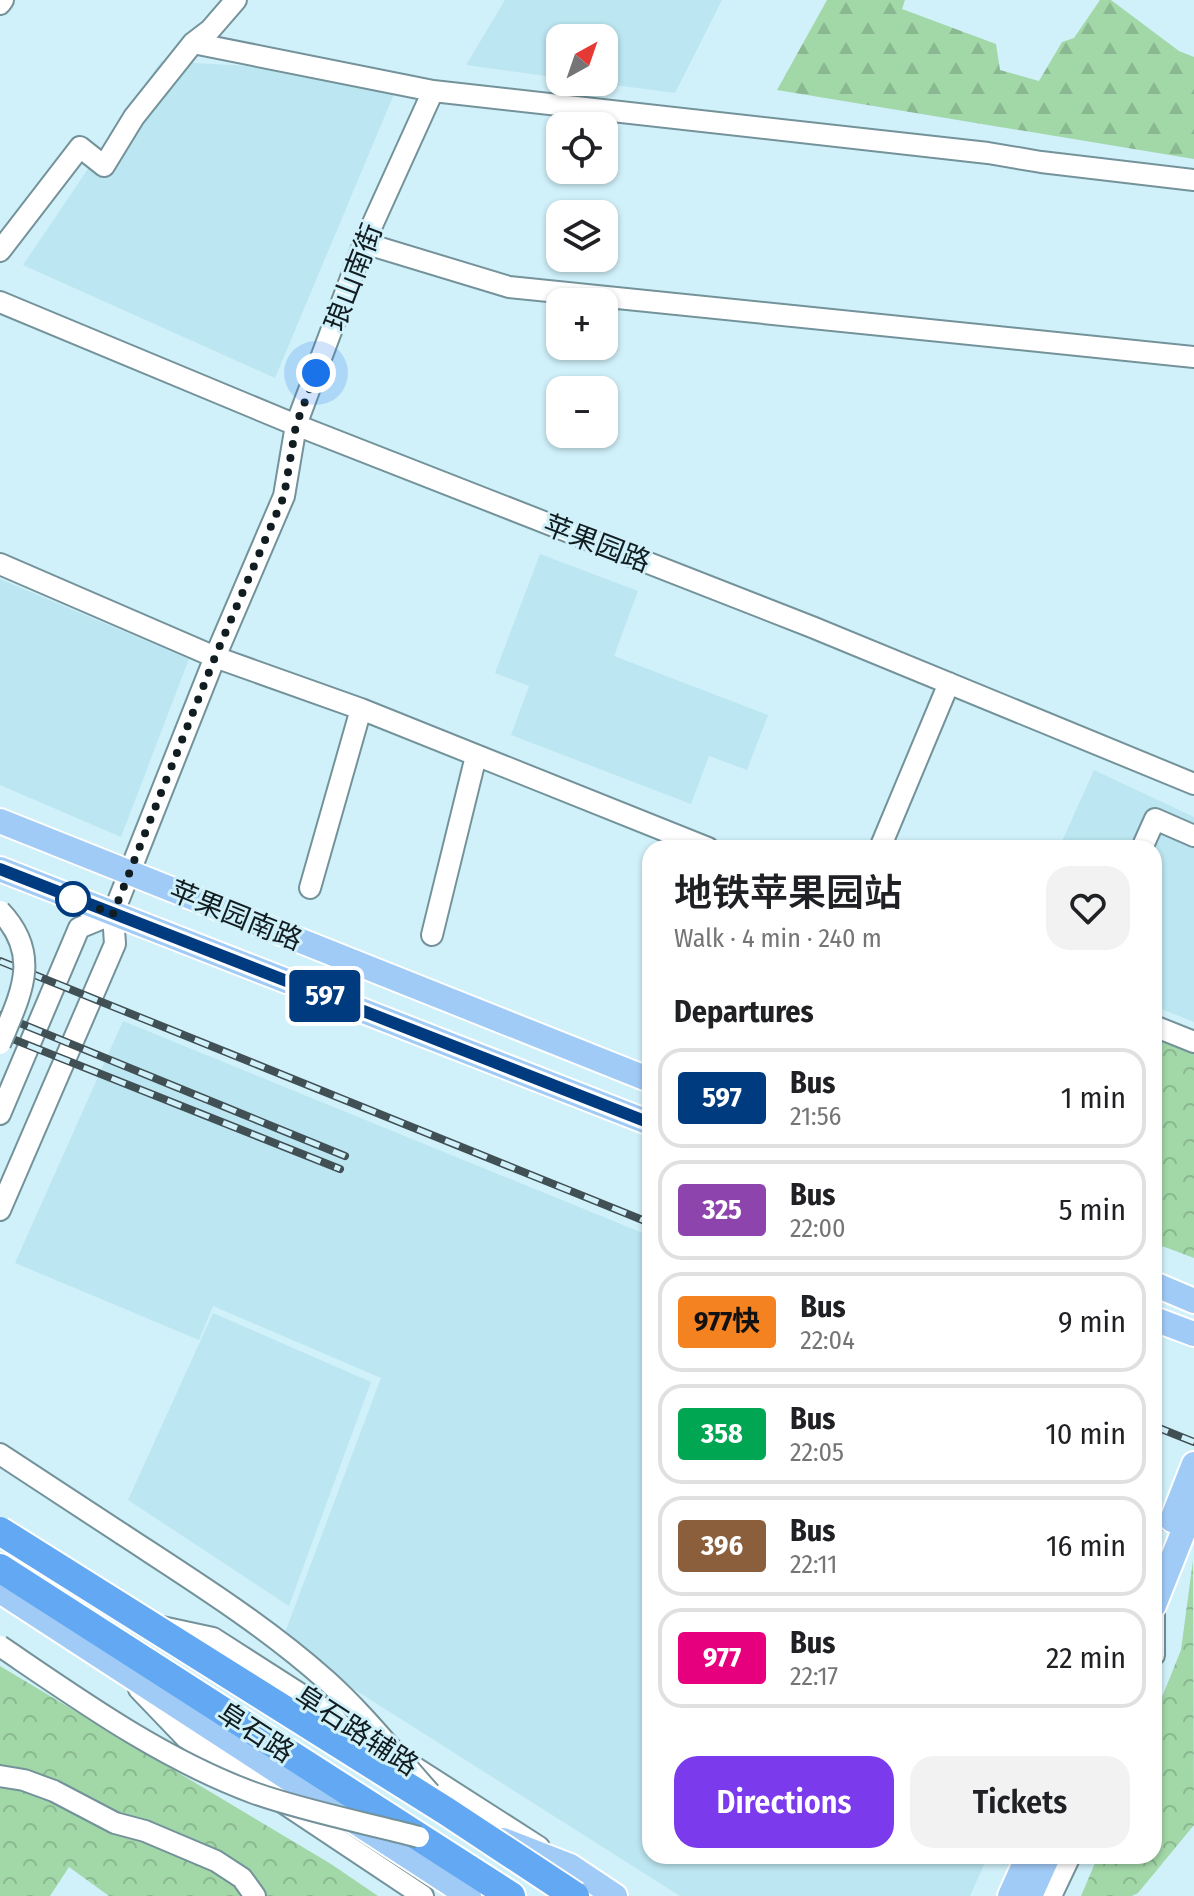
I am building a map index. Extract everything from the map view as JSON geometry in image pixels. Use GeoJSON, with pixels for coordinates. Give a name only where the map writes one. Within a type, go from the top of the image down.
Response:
{"type":"FeatureCollection","features":[{"type":"Feature","properties":{"kind":"highway","name":"阜石路"},"geometry":{"type":"LineString","coordinates":[[0,1531],[446,1811],[575,1896]]}},
{"type":"Feature","properties":{"kind":"highway","name":"阜石路"},"geometry":{"type":"LineString","coordinates":[[0,1568],[511,1896]]}},
{"type":"Feature","properties":{"kind":"main road","name":"苹果园南路"},"geometry":{"type":"LineString","coordinates":[[0,821],[642,1077]]}},
{"type":"Feature","properties":{"kind":"main road","name":"苹果园南路"},"geometry":{"type":"LineString","coordinates":[[0,869],[642,1120]]}},
{"type":"Feature","properties":{"kind":"main road"},"geometry":{"type":"LineString","coordinates":[[1162,1287],[1194,1301]]}},
{"type":"Feature","properties":{"kind":"main road"},"geometry":{"type":"LineString","coordinates":[[1162,1322],[1194,1334]]}},
{"type":"Feature","properties":{"kind":"main road"},"geometry":{"type":"LineString","coordinates":[[1162,1582],[1182,1526],[1194,1464]]}},
{"type":"Feature","properties":{"kind":"main road"},"geometry":{"type":"LineString","coordinates":[[1162,1552],[1182,1526]]}},
{"type":"Feature","properties":{"kind":"main road","name":"阜石路"},"geometry":{"type":"LineString","coordinates":[[0,1531],[424,1810],[570,1866],[615,1896]]}},
{"type":"Feature","properties":{"kind":"main road","name":"阜石路"},"geometry":{"type":"LineString","coordinates":[[0,1591],[469,1896]]}},
{"type":"Feature","properties":{"kind":"main road"},"geometry":{"type":"LineString","coordinates":[[1010,1896],[1024,1864]]}},
{"type":"Feature","properties":{"kind":"main road"},"geometry":{"type":"LineString","coordinates":[[1030,1896],[1044,1864]]}},
{"type":"Feature","properties":{"kind":"street"},"geometry":{"type":"LineString","coordinates":[[0,251],[80,147],[104,166],[134,117],[193,43],[210,30],[236,0]]}},
{"type":"Feature","properties":{"kind":"street"},"geometry":{"type":"LineString","coordinates":[[193,43],[433,91],[988,153],[1194,180]]}},
{"type":"Feature","properties":{"kind":"street","name":"琅山南街"},"geometry":{"type":"LineString","coordinates":[[0,1210],[115,944],[113,914],[215,657],[284,496],[296,425],[364,243],[433,91]]}},
{"type":"Feature","properties":{"kind":"street"},"geometry":{"type":"LineString","coordinates":[[364,243],[509,287],[1194,357]]}},
{"type":"Feature","properties":{"kind":"street","name":"苹果园路"},"geometry":{"type":"LineString","coordinates":[[0,302],[296,425],[949,683],[1194,784]]}},
{"type":"Feature","properties":{"kind":"street"},"geometry":{"type":"LineString","coordinates":[[0,564],[215,657],[361,709],[688,840]]}},
{"type":"Feature","properties":{"kind":"street"},"geometry":{"type":"LineString","coordinates":[[883,840],[949,683]]}},
{"type":"Feature","properties":{"kind":"street"},"geometry":{"type":"LineString","coordinates":[[310,888],[361,709]]}},
{"type":"Feature","properties":{"kind":"street"},"geometry":{"type":"LineString","coordinates":[[432,935],[476,756]]}},
{"type":"Feature","properties":{"kind":"street"},"geometry":{"type":"LineString","coordinates":[[1146,840],[1155,819],[1194,836]]}},
{"type":"Feature","properties":{"kind":"street"},"geometry":{"type":"LineString","coordinates":[[0,911],[14,926],[24,951],[25,982],[0,1044]]}},
{"type":"Feature","properties":{"kind":"street"},"geometry":{"type":"LineString","coordinates":[[0,1114],[79,928],[113,914]]}},
{"type":"Feature","properties":{"kind":"street"},"geometry":{"type":"LineString","coordinates":[[1162,1029],[1194,1042]]}},
{"type":"Feature","properties":{"kind":"street"},"geometry":{"type":"LineString","coordinates":[[0,1454],[257,1622],[336,1690],[446,1811]]}},
{"type":"Feature","properties":{"kind":"street"},"geometry":{"type":"LineString","coordinates":[[0,1646],[149,1744],[202,1771],[255,1793],[419,1837]]}},
{"type":"Feature","properties":{"kind":"street"},"geometry":{"type":"LineString","coordinates":[[120,1669],[186,1738],[423,1896]]}},
{"type":"Feature","properties":{"kind":"street"},"geometry":{"type":"LineString","coordinates":[[0,1776],[24,1780],[54,1791],[115,1823],[145,1831],[216,1861],[242,1878],[255,1896]]}},
{"type":"Feature","properties":{"kind":"street"},"geometry":{"type":"LineString","coordinates":[[1051,1896],[1066,1864]]}},
{"type":"Feature","properties":{"kind":"shaded area"},"geometry":{"type":"Polygon","coordinates":[[[505,0],[722,0],[675,93],[618,85],[618,24],[546,24],[546,76],[466,65],[505,0]]]}},
{"type":"Feature","properties":{"kind":"shaded area"},"geometry":{"type":"Polygon","coordinates":[[[161,61],[402,75],[275,378],[23,265],[161,61]]]}},
{"type":"Feature","properties":{"kind":"shaded area"},"geometry":{"type":"Polygon","coordinates":[[[540,554],[638,591],[614,656],[768,715],[747,770],[709,756],[691,804],[511,735],[529,686],[495,673],[540,554]]]}},
{"type":"Feature","properties":{"kind":"shaded area"},"geometry":{"type":"Polygon","coordinates":[[[0,579],[189,659],[121,837],[0,785],[0,579]]]}},
{"type":"Feature","properties":{"kind":"shaded area"},"geometry":{"type":"Polygon","coordinates":[[[1094,770],[1194,817],[1194,1022],[1162,1009],[1162,840],[1063,840],[1094,770]]]}},
{"type":"Feature","properties":{"kind":"shaded area"},"geometry":{"type":"Polygon","coordinates":[[[123,1021],[642,1233],[642,1864],[984,1864],[970,1896],[680,1896],[281,1643],[381,1378],[213,1306],[199,1340],[15,1263],[123,1021]]]}},
{"type":"Feature","properties":{"kind":"shaded area"},"geometry":{"type":"Polygon","coordinates":[[[213,1313],[371,1382],[289,1606],[128,1500],[213,1313]]]}},
{"type":"Feature","properties":{"kind":"green space"},"geometry":{"type":"Polygon","coordinates":[[[827,0],[905,0],[902,9],[996,44],[1000,70],[1039,81],[1062,42],[1074,38],[1100,0],[1111,0],[1179,51],[1194,57],[1194,159],[777,90],[827,0]]]}},
{"type":"Feature","properties":{"kind":"green space"},"geometry":{"type":"Polygon","coordinates":[[[1162,1042],[1194,1054],[1194,1258],[1162,1246],[1162,1042]]]}},
{"type":"Feature","properties":{"kind":"green space"},"geometry":{"type":"Polygon","coordinates":[[[1193,1560],[1194,1825],[1162,1864],[1162,1697],[1181,1650],[1193,1560]]]}},
{"type":"Feature","properties":{"kind":"green space"},"geometry":{"type":"Polygon","coordinates":[[[0,1666],[331,1864],[378,1896],[109,1896],[69,1867],[50,1896],[0,1896],[0,1666]]]}},
{"type":"Feature","properties":{"kind":"green space"},"geometry":{"type":"Polygon","coordinates":[[[1095,1864],[1162,1864],[1132,1896],[1081,1896],[1095,1864]]]}},
{"type":"Feature","properties":{"kind":"railway"},"geometry":{"type":"LineString","coordinates":[[0,961],[642,1220]]}},
{"type":"Feature","properties":{"kind":"railway"},"geometry":{"type":"LineString","coordinates":[[0,1015],[345,1156]]}},
{"type":"Feature","properties":{"kind":"railway"},"geometry":{"type":"LineString","coordinates":[[0,1034],[340,1169]]}},
{"type":"Feature","properties":{"kind":"railway"},"geometry":{"type":"LineString","coordinates":[[1162,1429],[1194,1442]]}},
{"type":"Feature","properties":{"kind":"bus line","name":"597"},"geometry":{"type":"LineString","coordinates":[[0,869],[642,1120]]}},
{"type":"Feature","properties":{"kind":"route"},"geometry":{"type":"LineString","coordinates":[[73,899],[113,914],[215,657],[284,496],[296,425],[316,373]]}}]}
